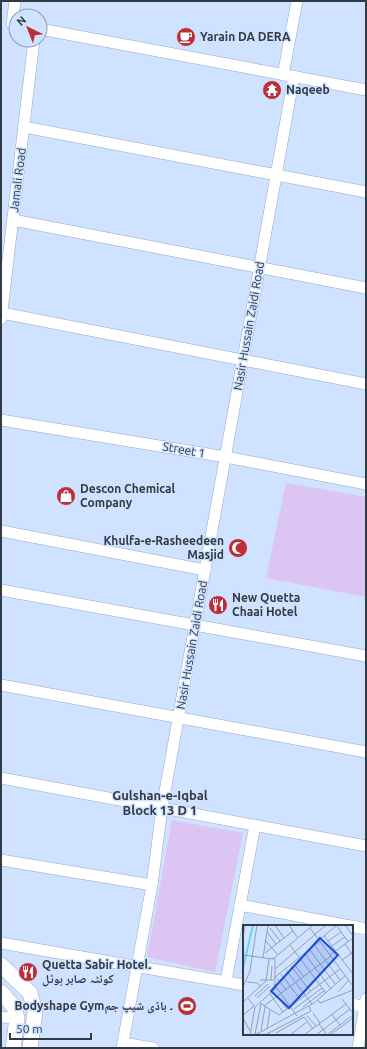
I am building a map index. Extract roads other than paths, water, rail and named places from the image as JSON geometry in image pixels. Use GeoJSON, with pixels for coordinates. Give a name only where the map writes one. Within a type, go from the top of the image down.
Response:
{"type":"FeatureCollection","features":[{"type":"Feature","properties":{"kind":"main road"},"geometry":{"type":"LineString","coordinates":[[1,965],[30,993],[34,1012],[30,1048]]}},
{"type":"Feature","properties":{"kind":"main road"},"geometry":{"type":"LineString","coordinates":[[1,992],[14,1007],[17,1018],[13,1048]]}},
{"type":"Feature","properties":{"kind":"street"},"geometry":{"type":"LineString","coordinates":[[283,75],[297,1]]}},
{"type":"Feature","properties":{"kind":"street"},"geometry":{"type":"LineString","coordinates":[[48,30],[366,90]]}},
{"type":"Feature","properties":{"kind":"street","name":"Jamali Road"},"geometry":{"type":"LineString","coordinates":[[1,317],[33,48]]}},
{"type":"Feature","properties":{"kind":"street","name":"Nasir Hussain Zaidi Road"},"geometry":{"type":"LineString","coordinates":[[123,1045],[152,885],[162,808],[178,717],[294,76]]}},
{"type":"Feature","properties":{"kind":"street"},"geometry":{"type":"LineString","coordinates":[[24,127],[366,192]]}},
{"type":"Feature","properties":{"kind":"street"},"geometry":{"type":"LineString","coordinates":[[13,220],[366,288]]}},
{"type":"Feature","properties":{"kind":"street"},"geometry":{"type":"LineString","coordinates":[[1,317],[243,360],[366,384]]}},
{"type":"Feature","properties":{"kind":"street","name":"Street 1"},"geometry":{"type":"LineString","coordinates":[[1,420],[226,458],[366,484]]}},
{"type":"Feature","properties":{"kind":"street"},"geometry":{"type":"LineString","coordinates":[[1,531],[205,570]]}},
{"type":"Feature","properties":{"kind":"street"},"geometry":{"type":"LineString","coordinates":[[1,590],[366,656]]}},
{"type":"Feature","properties":{"kind":"street"},"geometry":{"type":"LineString","coordinates":[[1,685],[366,752]]}},
{"type":"Feature","properties":{"kind":"street"},"geometry":{"type":"LineString","coordinates":[[1,778],[366,846]]}},
{"type":"Feature","properties":{"kind":"street"},"geometry":{"type":"LineString","coordinates":[[226,981],[255,825]]}},
{"type":"Feature","properties":{"kind":"street"},"geometry":{"type":"LineString","coordinates":[[1,860],[152,885]]}},
{"type":"Feature","properties":{"kind":"street"},"geometry":{"type":"LineString","coordinates":[[240,905],[346,925]]}},
{"type":"Feature","properties":{"kind":"street"},"geometry":{"type":"LineString","coordinates":[[353,926],[366,929]]}},
{"type":"Feature","properties":{"kind":"street"},"geometry":{"type":"LineString","coordinates":[[1,943],[243,985]]}},
{"type":"Feature","properties":{"kind":"street"},"geometry":{"type":"LineString","coordinates":[[353,1004],[366,1004],[358,1048]]}},
{"type":"Feature","properties":{"kind":"street"},"geometry":{"type":"LineString","coordinates":[[1,1017],[17,1018]]}},
{"type":"Feature","properties":{"kind":"street"},"geometry":{"type":"LineString","coordinates":[[123,1045],[153,1048]]}},
{"type":"Feature","properties":{"kind":"place","name":"Yarain DA DERA"},"geometry":{"type":"Point","coordinates":[186,37]}},
{"type":"Feature","properties":{"kind":"place","name":"Naqeeb"},"geometry":{"type":"Point","coordinates":[272,90]}},
{"type":"Feature","properties":{"kind":"place","name":"Descon Chemical Company"},"geometry":{"type":"Point","coordinates":[66,496]}},
{"type":"Feature","properties":{"kind":"place","name":"Khulfa-e-Rasheedeen Masjid"},"geometry":{"type":"Point","coordinates":[238,548]}},
{"type":"Feature","properties":{"kind":"place","name":"New Quetta Chaai Hotel"},"geometry":{"type":"Point","coordinates":[218,605]}},
{"type":"Feature","properties":{"kind":"place","name":"Quetta Sabir Hotel۔ کوئٹہ صابر ہوٹل"},"geometry":{"type":"Point","coordinates":[28,972]}},
{"type":"Feature","properties":{"kind":"place","name":"Bodyshape Gym۔ باڈی شیپ جم"},"geometry":{"type":"Point","coordinates":[187,1006]}},
{"type":"Feature","properties":{"kind":"district","name":"Gulshan-e-Iqbal Block 13 D 1"},"geometry":{"type":"Point","coordinates":[160,802]}}]}
